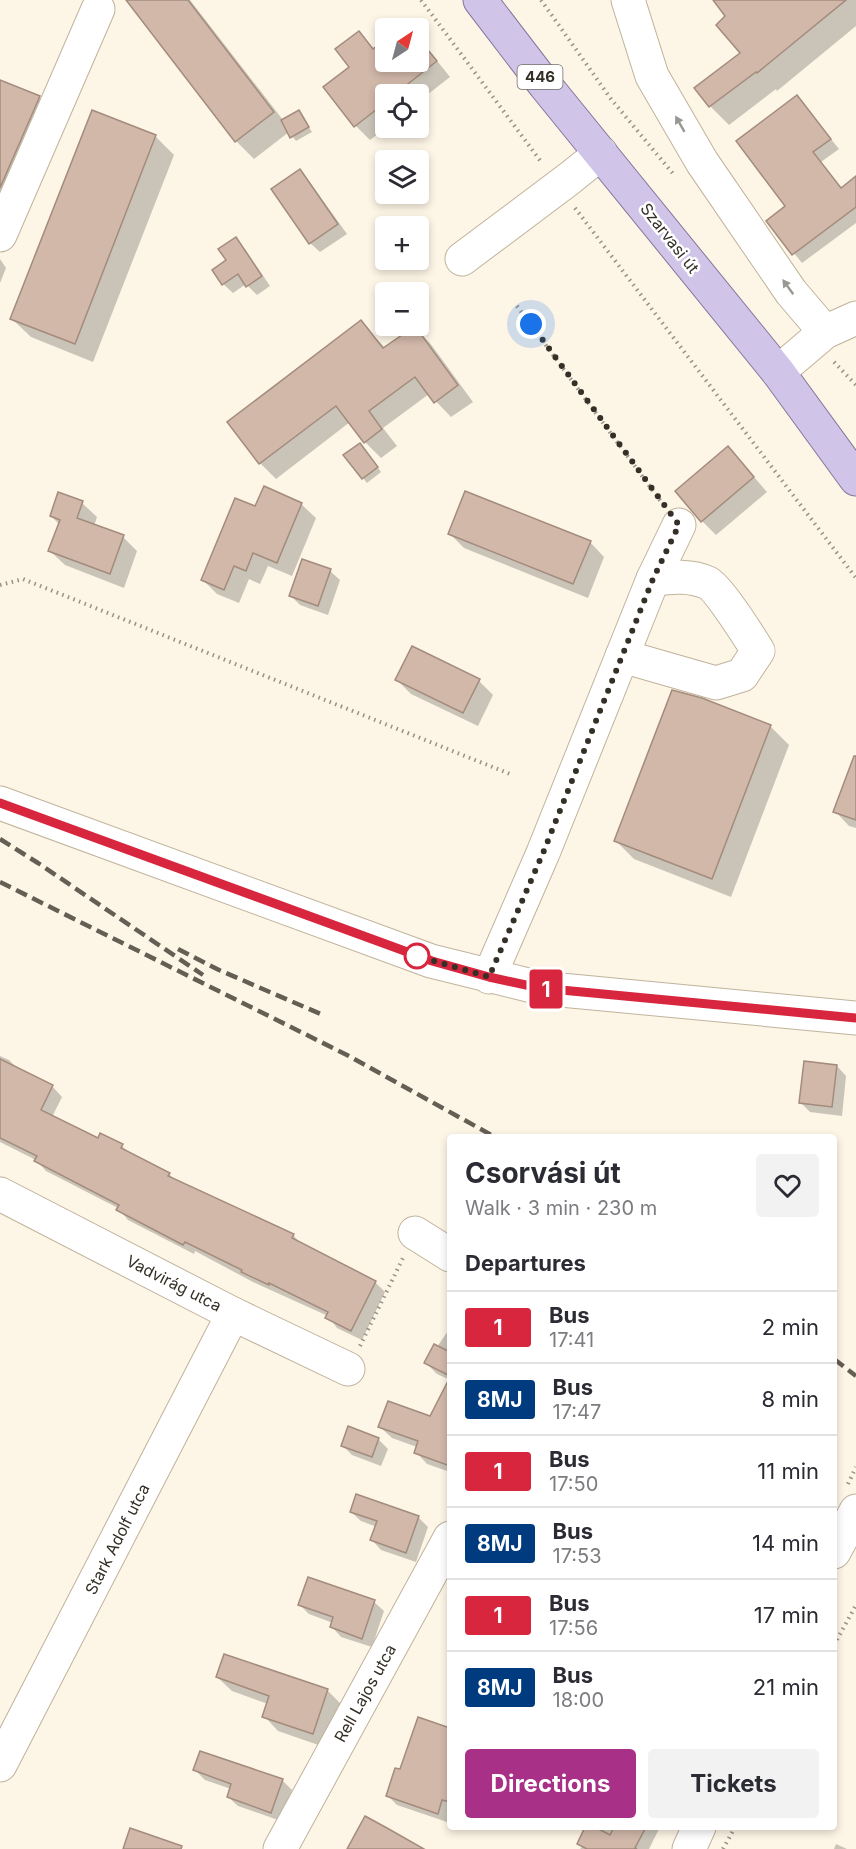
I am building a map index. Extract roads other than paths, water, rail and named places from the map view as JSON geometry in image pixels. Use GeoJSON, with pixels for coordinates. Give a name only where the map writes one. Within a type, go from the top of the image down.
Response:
{"type":"FeatureCollection","features":[{"type":"Feature","properties":{"kind":"main road","name":"Szarvasi út"},"geometry":{"type":"LineString","coordinates":[[480,0],[545,85],[778,372],[856,478]]}},
{"type":"Feature","properties":{"kind":"street"},"geometry":{"type":"LineString","coordinates":[[628,0],[652,76],[702,162],[829,346]]}},
{"type":"Feature","properties":{"kind":"street"},"geometry":{"type":"LineString","coordinates":[[0,236],[98,9]]}},
{"type":"Feature","properties":{"kind":"street"},"geometry":{"type":"LineString","coordinates":[[462,259],[601,153]]}},
{"type":"Feature","properties":{"kind":"street"},"geometry":{"type":"LineString","coordinates":[[778,372],[829,346],[856,318]]}},
{"type":"Feature","properties":{"kind":"street"},"geometry":{"type":"LineString","coordinates":[[489,977],[543,853],[653,579],[679,525]]}},
{"type":"Feature","properties":{"kind":"street"},"geometry":{"type":"LineString","coordinates":[[622,656],[716,683],[742,675],[758,651],[710,584],[682,576],[653,579]]}},
{"type":"Feature","properties":{"kind":"street"},"geometry":{"type":"LineString","coordinates":[[0,803],[432,961],[489,977],[540,988],[856,1018]]}},
{"type":"Feature","properties":{"kind":"street","name":"Vadvirág utca"},"geometry":{"type":"LineString","coordinates":[[0,1194],[233,1314],[348,1369]]}},
{"type":"Feature","properties":{"kind":"street"},"geometry":{"type":"LineString","coordinates":[[415,1233],[447,1253]]}},
{"type":"Feature","properties":{"kind":"street","name":"Stark Adolf utca"},"geometry":{"type":"LineString","coordinates":[[0,1765],[233,1314]]}},
{"type":"Feature","properties":{"kind":"street","name":"Rell Lajos utca"},"geometry":{"type":"LineString","coordinates":[[280,1849],[447,1543]]}},
{"type":"Feature","properties":{"kind":"street"},"geometry":{"type":"LineString","coordinates":[[689,1849],[698,1830]]}},
{"type":"Feature","properties":{"kind":"railway"},"geometry":{"type":"LineString","coordinates":[[0,839],[203,975]]}},
{"type":"Feature","properties":{"kind":"railway"},"geometry":{"type":"LineString","coordinates":[[0,882],[347,1055],[490,1134]]}},
{"type":"Feature","properties":{"kind":"railway"},"geometry":{"type":"LineString","coordinates":[[178,949],[219,970],[323,1015]]}},
{"type":"Feature","properties":{"kind":"railway"},"geometry":{"type":"LineString","coordinates":[[837,1361],[856,1376]]}}]}
